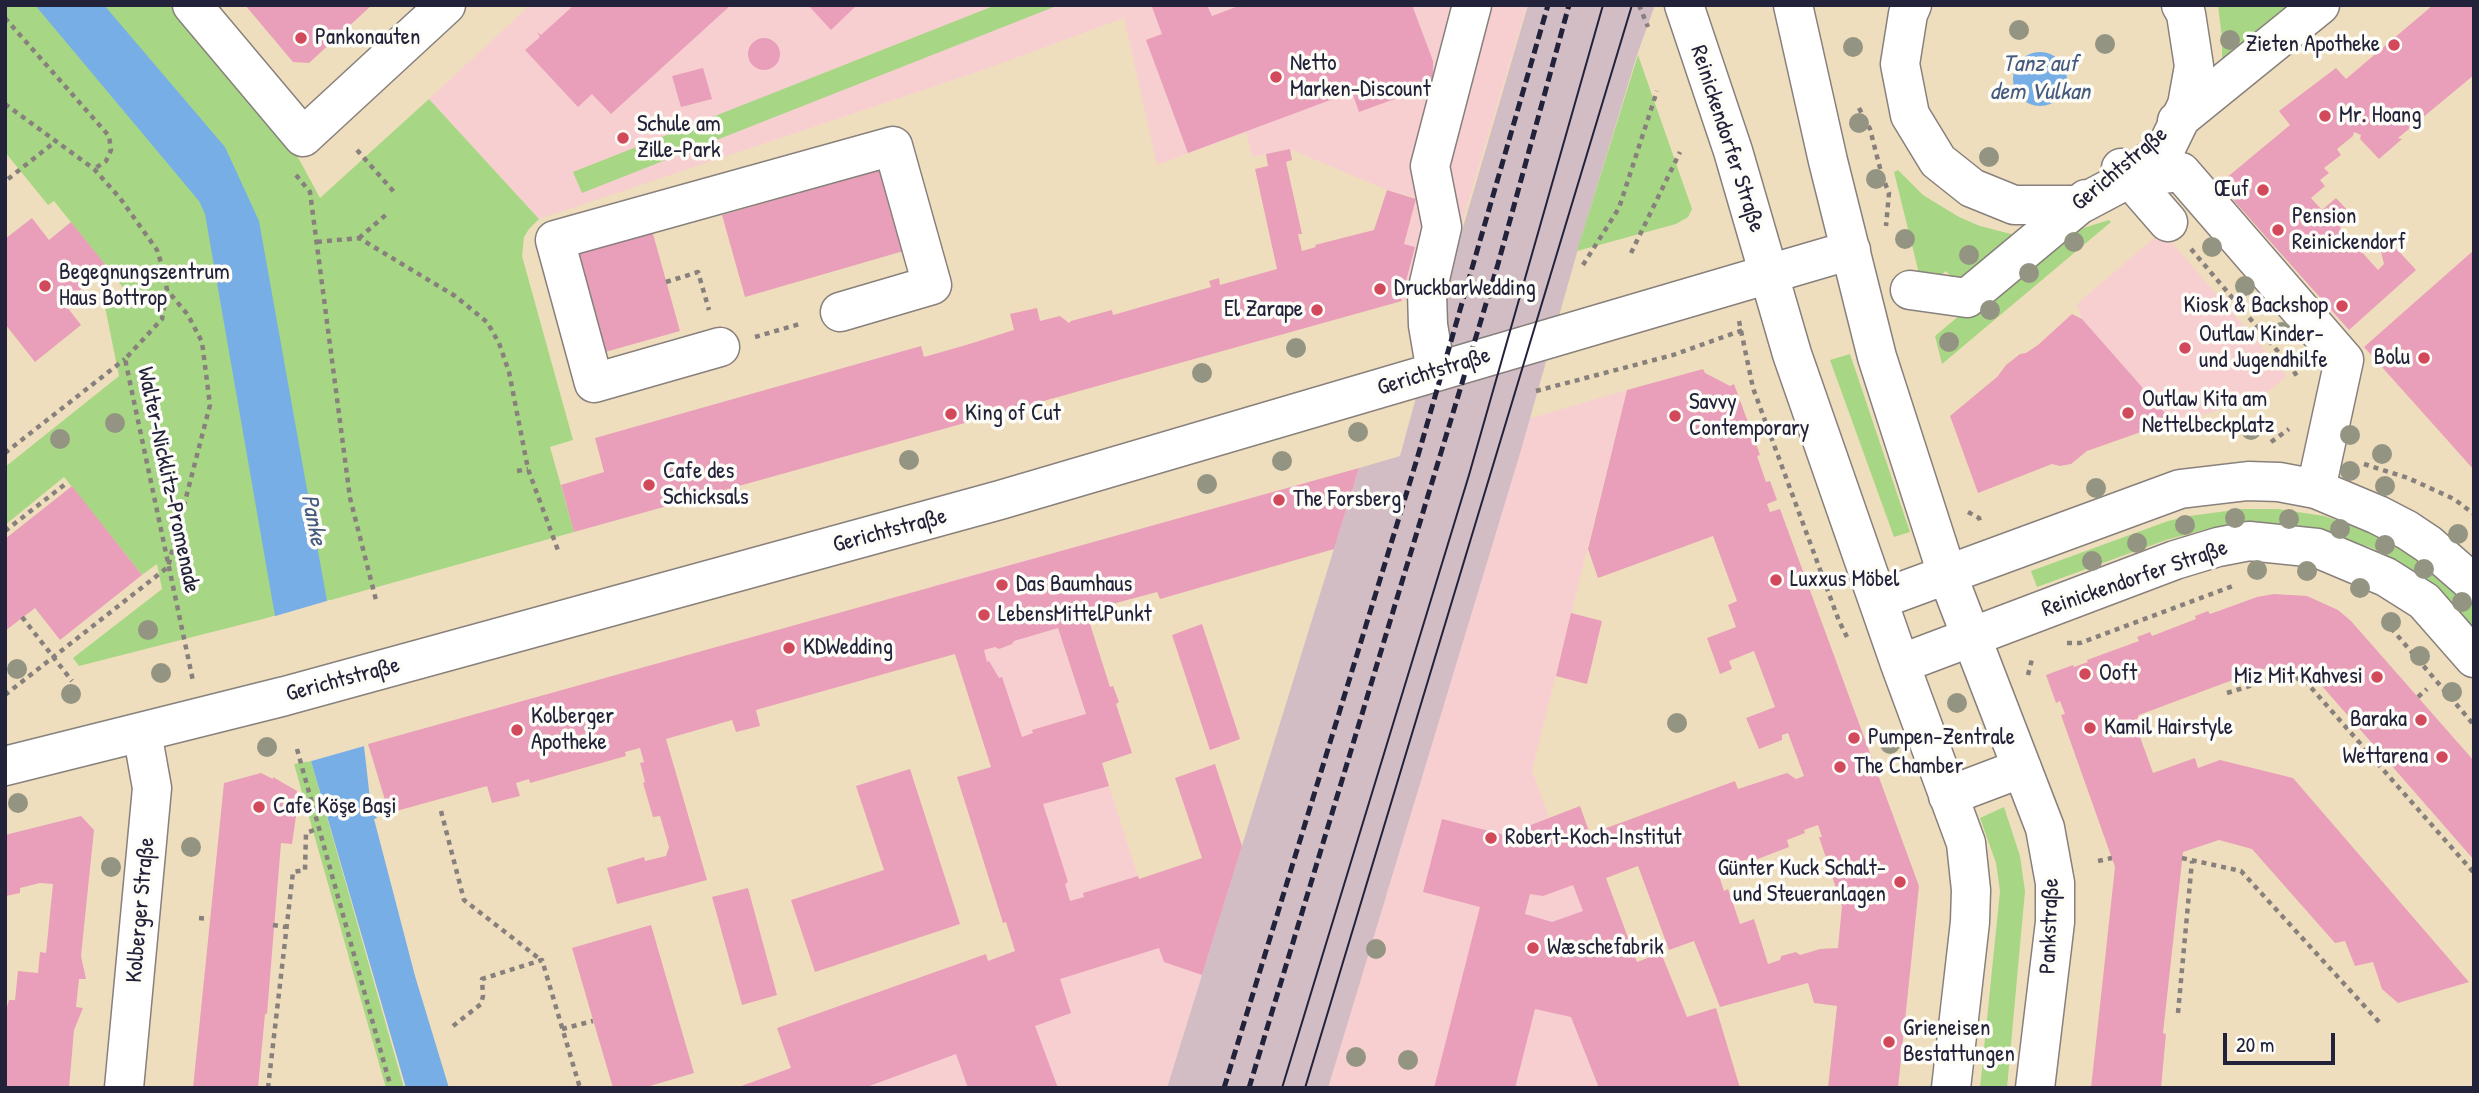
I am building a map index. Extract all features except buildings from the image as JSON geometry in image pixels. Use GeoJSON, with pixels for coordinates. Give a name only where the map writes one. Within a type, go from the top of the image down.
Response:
{"type":"FeatureCollection","features":[{"type":"Feature","properties":{"kind":"street"},"geometry":{"type":"LineString","coordinates":[[192,5],[303,137],[446,5]]}},
{"type":"Feature","properties":{"kind":"street"},"geometry":{"type":"LineString","coordinates":[[1436,372],[1428,325],[1427,292],[1442,227],[1430,166],[1472,5]]}},
{"type":"Feature","properties":{"kind":"street","name":"Reinickendorfer Straße"},"geometry":{"type":"LineString","coordinates":[[1684,5],[1732,151],[1792,354],[1899,664],[2175,560],[2249,541],[2317,548],[2386,577],[2424,601],[2474,658]]}},
{"type":"Feature","properties":{"kind":"street"},"geometry":{"type":"LineString","coordinates":[[1793,5],[1877,357],[1947,574],[1971,638]]}},
{"type":"Feature","properties":{"kind":"street"},"geometry":{"type":"LineString","coordinates":[[1912,5],[1908,14],[1900,64],[1910,115],[1938,161],[1972,188],[2014,205],[2079,205]]}},
{"type":"Feature","properties":{"kind":"street"},"geometry":{"type":"LineString","coordinates":[[2125,173],[2167,146],[2187,105],[2194,66],[2186,14],[2181,5]]}},
{"type":"Feature","properties":{"kind":"street","name":"Gerichtstraße"},"geometry":{"type":"LineString","coordinates":[[2180,118],[2319,5]]}},
{"type":"Feature","properties":{"kind":"street"},"geometry":{"type":"LineString","coordinates":[[720,347],[594,383],[555,240],[893,146],[932,285],[840,312]]}},
{"type":"Feature","properties":{"kind":"street"},"geometry":{"type":"LineString","coordinates":[[2125,173],[2180,172],[2344,360],[2316,489]]}},
{"type":"Feature","properties":{"kind":"street"},"geometry":{"type":"LineString","coordinates":[[2125,173],[2168,222]]}},
{"type":"Feature","properties":{"kind":"street","name":"Gerichtstraße"},"geometry":{"type":"LineString","coordinates":[[1910,290],[1967,298],[2079,205],[2125,173]]}},
{"type":"Feature","properties":{"kind":"street"},"geometry":{"type":"LineString","coordinates":[[1769,274],[1851,250]]}},
{"type":"Feature","properties":{"kind":"street","name":"Gerichtstraße"},"geometry":{"type":"LineString","coordinates":[[5,766],[285,696],[987,504],[1769,274]]}},
{"type":"Feature","properties":{"kind":"street"},"geometry":{"type":"LineString","coordinates":[[1878,600],[2180,489],[2252,481],[2279,482],[2316,489],[2407,530],[2428,544],[2474,584]]}},
{"type":"Feature","properties":{"kind":"street","name":"Pankstraße"},"geometry":{"type":"LineString","coordinates":[[1971,638],[2045,828],[2054,883],[2055,922],[2035,1088]]}},
{"type":"Feature","properties":{"kind":"street"},"geometry":{"type":"LineString","coordinates":[[1899,664],[1966,843],[1971,890],[1970,922],[1951,1088]]}},
{"type":"Feature","properties":{"kind":"street","name":"Kolberger Straße"},"geometry":{"type":"LineString","coordinates":[[124,1088],[152,788],[142,732]]}},
{"type":"Feature","properties":{"kind":"street"},"geometry":{"type":"LineString","coordinates":[[1948,796],[2022,768]]}},
{"type":"Feature","properties":{"kind":"path"},"geometry":{"type":"LineString","coordinates":[[5,18],[109,136],[111,150],[106,161],[94,169]]}},
{"type":"Feature","properties":{"kind":"path"},"geometry":{"type":"LineString","coordinates":[[1583,265],[1619,208],[1657,91]]}},
{"type":"Feature","properties":{"kind":"path"},"geometry":{"type":"LineString","coordinates":[[1857,101],[1861,115],[1870,129],[1889,193],[1885,230]]}},
{"type":"Feature","properties":{"kind":"path","name":"Walter-Nicklitz-Promenade"},"geometry":{"type":"LineString","coordinates":[[5,104],[94,169],[120,198],[157,250],[167,290],[162,319],[125,359],[196,692]]}},
{"type":"Feature","properties":{"kind":"path"},"geometry":{"type":"LineString","coordinates":[[8,179],[57,141]]}},
{"type":"Feature","properties":{"kind":"path"},"geometry":{"type":"LineString","coordinates":[[357,150],[396,193]]}},
{"type":"Feature","properties":{"kind":"path"},"geometry":{"type":"LineString","coordinates":[[1631,253],[1680,152]]}},
{"type":"Feature","properties":{"kind":"path"},"geometry":{"type":"LineString","coordinates":[[310,192],[350,498],[377,604]]}},
{"type":"Feature","properties":{"kind":"path"},"geometry":{"type":"LineString","coordinates":[[317,242],[359,238],[388,213]]}},
{"type":"Feature","properties":{"kind":"path"},"geometry":{"type":"LineString","coordinates":[[2168,222],[2292,368]]}},
{"type":"Feature","properties":{"kind":"path"},"geometry":{"type":"LineString","coordinates":[[359,238],[455,296],[487,322],[499,343],[509,372],[528,469],[559,553]]}},
{"type":"Feature","properties":{"kind":"path"},"geometry":{"type":"LineString","coordinates":[[666,282],[698,272],[720,347],[840,312]]}},
{"type":"Feature","properties":{"kind":"path"},"geometry":{"type":"LineString","coordinates":[[5,695],[168,567],[211,405],[202,342],[188,315],[167,290]]}},
{"type":"Feature","properties":{"kind":"path"},"geometry":{"type":"LineString","coordinates":[[1536,391],[1673,355],[1697,345]]}},
{"type":"Feature","properties":{"kind":"path"},"geometry":{"type":"LineString","coordinates":[[5,453],[125,359]]}},
{"type":"Feature","properties":{"kind":"path"},"geometry":{"type":"LineString","coordinates":[[1753,381],[1753,388],[1839,621],[1851,644]]}},
{"type":"Feature","properties":{"kind":"path"},"geometry":{"type":"LineString","coordinates":[[517,471],[528,469]]}},
{"type":"Feature","properties":{"kind":"path"},"geometry":{"type":"LineString","coordinates":[[5,531],[68,482]]}},
{"type":"Feature","properties":{"kind":"path"},"geometry":{"type":"LineString","coordinates":[[2059,643],[2080,643],[2238,584]]}},
{"type":"Feature","properties":{"kind":"path"},"geometry":{"type":"LineString","coordinates":[[22,617],[72,681]]}},
{"type":"Feature","properties":{"kind":"path"},"geometry":{"type":"LineString","coordinates":[[2385,622],[2474,725]]}},
{"type":"Feature","properties":{"kind":"path"},"geometry":{"type":"LineString","coordinates":[[2227,693],[2275,678],[2294,677],[2307,683],[2474,873]]}},
{"type":"Feature","properties":{"kind":"path"},"geometry":{"type":"LineString","coordinates":[[2418,697],[2427,689]]}},
{"type":"Feature","properties":{"kind":"path"},"geometry":{"type":"LineString","coordinates":[[2362,745],[2368,740]]}},
{"type":"Feature","properties":{"kind":"path"},"geometry":{"type":"LineString","coordinates":[[297,749],[391,1088]]}},
{"type":"Feature","properties":{"kind":"path"},"geometry":{"type":"LineString","coordinates":[[441,811],[464,900],[542,960],[580,1088]]}},
{"type":"Feature","properties":{"kind":"path"},"geometry":{"type":"LineString","coordinates":[[268,1088],[293,872],[305,870],[306,833],[319,828]]}},
{"type":"Feature","properties":{"kind":"path"},"geometry":{"type":"LineString","coordinates":[[2098,861],[2112,858]]}},
{"type":"Feature","properties":{"kind":"path"},"geometry":{"type":"LineString","coordinates":[[2182,858],[2241,872],[2379,1022]]}},
{"type":"Feature","properties":{"kind":"path"},"geometry":{"type":"LineString","coordinates":[[2178,1013],[2192,861]]}},
{"type":"Feature","properties":{"kind":"path"},"geometry":{"type":"LineString","coordinates":[[199,918],[209,919]]}},
{"type":"Feature","properties":{"kind":"path"},"geometry":{"type":"LineString","coordinates":[[273,925],[285,927]]}},
{"type":"Feature","properties":{"kind":"path"},"geometry":{"type":"LineString","coordinates":[[453,1026],[481,1004],[482,979],[542,960]]}},
{"type":"Feature","properties":{"kind":"path"},"geometry":{"type":"LineString","coordinates":[[562,1029],[593,1021]]}},
{"type":"Feature","properties":{"kind":"shaded area"},"geometry":{"type":"Polygon","coordinates":[[[530,5],[1527,5],[1442,289],[1402,301],[1395,275],[1417,198],[1387,190],[1290,149],[1252,157],[1246,132],[1157,165],[1124,18],[980,71],[539,219],[429,99],[530,5]]]}},
{"type":"Feature","properties":{"kind":"shaded area"},"geometry":{"type":"Polygon","coordinates":[[[1528,5],[1655,5],[1637,55],[1578,249],[1521,450],[1328,1088],[1167,1088],[1359,468],[1400,456],[1454,258],[1528,5]]]}},
{"type":"Feature","properties":{"kind":"shaded area","name":"Outlaw Kinder- und Jugendhilfe"},"geometry":{"type":"Polygon","coordinates":[[[2162,231],[2287,376],[2263,396],[2178,423],[2172,421],[2082,319],[2077,304],[2162,231]]]}},
{"type":"Feature","properties":{"kind":"shaded area"},"geometry":{"type":"Polygon","coordinates":[[[1627,390],[1532,770],[1647,1088],[1328,1088],[1528,419],[1627,390]]]}},
{"type":"Feature","properties":{"kind":"shaded area"},"geometry":{"type":"Polygon","coordinates":[[[1038,557],[1052,610],[1157,935],[1221,914],[1167,1088],[735,1088],[1058,972],[933,586],[1038,557]]]}},
{"type":"Feature","properties":{"kind":"green space"},"geometry":{"type":"Polygon","coordinates":[[[5,5],[172,5],[293,148],[320,198],[429,99],[539,219],[524,237],[522,256],[573,440],[550,447],[574,532],[263,619],[79,666],[73,658],[162,589],[157,564],[142,575],[64,477],[5,525],[5,467],[119,376],[105,307],[125,290],[54,201],[48,205],[5,152],[5,5]]]}},
{"type":"Feature","properties":{"kind":"green space"},"geometry":{"type":"Polygon","coordinates":[[[996,5],[1059,5],[582,193],[573,172],[996,5]]]}},
{"type":"Feature","properties":{"kind":"green space"},"geometry":{"type":"Polygon","coordinates":[[[2218,5],[2298,5],[2222,69],[2218,5]]]}},
{"type":"Feature","properties":{"kind":"green space"},"geometry":{"type":"Polygon","coordinates":[[[1638,55],[1692,209],[1688,217],[1676,224],[1577,251],[1638,55]]]}},
{"type":"Feature","properties":{"kind":"green space"},"geometry":{"type":"Polygon","coordinates":[[[1898,170],[1923,195],[1959,217],[1980,226],[2026,235],[1962,289],[1946,271],[1923,290],[1894,172],[1898,170]]]}},
{"type":"Feature","properties":{"kind":"green space"},"geometry":{"type":"Polygon","coordinates":[[[2109,220],[2111,222],[1942,364],[1935,336],[2060,231],[2077,230],[2109,220]]]}},
{"type":"Feature","properties":{"kind":"green space"},"geometry":{"type":"Polygon","coordinates":[[[1850,354],[1910,532],[1894,537],[1830,360],[1850,354]]]}},
{"type":"Feature","properties":{"kind":"green space"},"geometry":{"type":"Polygon","coordinates":[[[2242,509],[2278,509],[2324,516],[2393,540],[2474,600],[2474,628],[2451,603],[2400,563],[2372,548],[2331,535],[2228,527],[2166,540],[2037,587],[2031,571],[2168,521],[2242,509]]]}},
{"type":"Feature","properties":{"kind":"green space"},"geometry":{"type":"Polygon","coordinates":[[[311,761],[404,1088],[386,1088],[294,764],[311,761]]]}},
{"type":"Feature","properties":{"kind":"green space"},"geometry":{"type":"Polygon","coordinates":[[[2004,807],[2020,856],[2025,891],[2007,1088],[1980,1088],[2000,891],[1996,863],[1980,818],[2004,807]]]}},
{"type":"Feature","properties":{"kind":"water"},"geometry":{"type":"Polygon","coordinates":[[[35,5],[104,5],[225,147],[259,221],[327,601],[364,746],[370,799],[377,818],[374,819],[415,976],[449,1088],[406,1088],[311,761],[275,616],[205,214],[199,201],[35,5]]]}},
{"type":"Feature","properties":{"kind":"water","name":"Tanz auf dem Vulkan"},"geometry":{"type":"Polygon","coordinates":[[[2040,52],[2059,60],[2067,79],[2059,98],[2040,106],[2021,98],[2013,79],[2021,60],[2040,52]]]}},
{"type":"Feature","properties":{"kind":"pier"},"geometry":{"type":"Polygon","coordinates":[[[330,600],[368,745],[308,762],[272,617],[330,600]]]}},
{"type":"Feature","properties":{"kind":"tram line"},"geometry":{"type":"LineString","coordinates":[[1282,1088],[1469,475],[1603,5]]}},
{"type":"Feature","properties":{"kind":"tram line"},"geometry":{"type":"LineString","coordinates":[[1305,1088],[1632,5]]}},
{"type":"Feature","properties":{"kind":"railway"},"geometry":{"type":"LineString","coordinates":[[1224,1088],[1417,459],[1548,5]]}},
{"type":"Feature","properties":{"kind":"railway"},"geometry":{"type":"LineString","coordinates":[[1249,1088],[1498,264],[1569,5]]}},
{"type":"Feature","properties":{"kind":"place","name":"Pankonauten"},"geometry":{"type":"Point","coordinates":[301,38]}},
{"type":"Feature","properties":{"kind":"place","name":"Zieten Apotheke"},"geometry":{"type":"Point","coordinates":[2394,45]}},
{"type":"Feature","properties":{"kind":"place","name":"Netto Marken-Discount"},"geometry":{"type":"Point","coordinates":[1276,77]}},
{"type":"Feature","properties":{"kind":"place","name":"Mr. Hoang"},"geometry":{"type":"Point","coordinates":[2325,116]}},
{"type":"Feature","properties":{"kind":"place","name":"Schule am Zille-Park"},"geometry":{"type":"Point","coordinates":[623,138]}},
{"type":"Feature","properties":{"kind":"place","name":"Œuf"},"geometry":{"type":"Point","coordinates":[2263,190]}},
{"type":"Feature","properties":{"kind":"place","name":"Pension Reinickendorf"},"geometry":{"type":"Point","coordinates":[2278,230]}},
{"type":"Feature","properties":{"kind":"place","name":"Begegnungszentrum Haus Bottrop"},"geometry":{"type":"Point","coordinates":[45,286]}},
{"type":"Feature","properties":{"kind":"place","name":"DruckbarWedding"},"geometry":{"type":"Point","coordinates":[1380,289]}},
{"type":"Feature","properties":{"kind":"place","name":"Kiosk & Backshop"},"geometry":{"type":"Point","coordinates":[2342,306]}},
{"type":"Feature","properties":{"kind":"place","name":"El Zarape"},"geometry":{"type":"Point","coordinates":[1317,310]}},
{"type":"Feature","properties":{"kind":"place","name":"Outlaw Kinder- und Jugendhilfe"},"geometry":{"type":"Point","coordinates":[2185,348]}},
{"type":"Feature","properties":{"kind":"place","name":"Bolu"},"geometry":{"type":"Point","coordinates":[2424,358]}},
{"type":"Feature","properties":{"kind":"place","name":"Outlaw Kita am Nettelbeckplatz"},"geometry":{"type":"Point","coordinates":[2128,413]}},
{"type":"Feature","properties":{"kind":"place","name":"King of Cut"},"geometry":{"type":"Point","coordinates":[951,414]}},
{"type":"Feature","properties":{"kind":"place","name":"Savvy Contemporary"},"geometry":{"type":"Point","coordinates":[1675,416]}},
{"type":"Feature","properties":{"kind":"place","name":"Cafe des Schicksals"},"geometry":{"type":"Point","coordinates":[649,485]}},
{"type":"Feature","properties":{"kind":"place","name":"The Forsberg"},"geometry":{"type":"Point","coordinates":[1279,500]}},
{"type":"Feature","properties":{"kind":"place","name":"Luxxus Möbel"},"geometry":{"type":"Point","coordinates":[1776,580]}},
{"type":"Feature","properties":{"kind":"place","name":"Das Baumhaus"},"geometry":{"type":"Point","coordinates":[1002,585]}},
{"type":"Feature","properties":{"kind":"place","name":"LebensMittelPunkt"},"geometry":{"type":"Point","coordinates":[984,615]}},
{"type":"Feature","properties":{"kind":"place","name":"KDWedding"},"geometry":{"type":"Point","coordinates":[789,648]}},
{"type":"Feature","properties":{"kind":"place","name":"Ooft"},"geometry":{"type":"Point","coordinates":[2085,674]}},
{"type":"Feature","properties":{"kind":"place","name":"Miz Mit Kahvesi"},"geometry":{"type":"Point","coordinates":[2377,677]}},
{"type":"Feature","properties":{"kind":"place","name":"Baraka"},"geometry":{"type":"Point","coordinates":[2421,720]}},
{"type":"Feature","properties":{"kind":"place","name":"Kamil Hairstyle"},"geometry":{"type":"Point","coordinates":[2090,728]}},
{"type":"Feature","properties":{"kind":"place","name":"Kolberger Apotheke"},"geometry":{"type":"Point","coordinates":[517,730]}},
{"type":"Feature","properties":{"kind":"place","name":"Pumpen-Zentrale"},"geometry":{"type":"Point","coordinates":[1854,738]}},
{"type":"Feature","properties":{"kind":"place","name":"Wettarena"},"geometry":{"type":"Point","coordinates":[2442,757]}},
{"type":"Feature","properties":{"kind":"place","name":"The Chamber"},"geometry":{"type":"Point","coordinates":[1840,767]}},
{"type":"Feature","properties":{"kind":"place","name":"Cafe Köşe Başi"},"geometry":{"type":"Point","coordinates":[259,807]}},
{"type":"Feature","properties":{"kind":"place","name":"Robert-Koch-Institut"},"geometry":{"type":"Point","coordinates":[1491,838]}},
{"type":"Feature","properties":{"kind":"place","name":"Günter Kuck Schalt- und Steueranlagen"},"geometry":{"type":"Point","coordinates":[1900,882]}},
{"type":"Feature","properties":{"kind":"place","name":"Wæschefabrik"},"geometry":{"type":"Point","coordinates":[1533,948]}},
{"type":"Feature","properties":{"kind":"place","name":"Grieneisen Bestattungen"},"geometry":{"type":"Point","coordinates":[1889,1042]}},
{"type":"Feature","properties":{"kind":"water label","name":"Panke"},"geometry":{"type":"Point","coordinates":[313,520]}}]}
